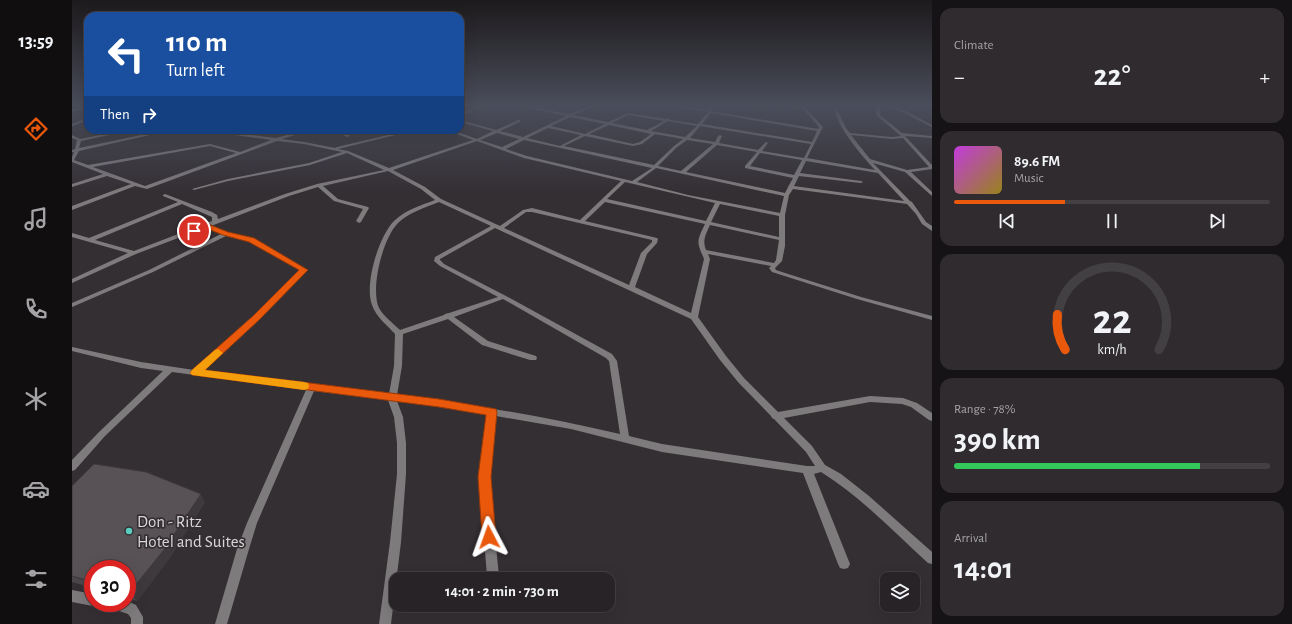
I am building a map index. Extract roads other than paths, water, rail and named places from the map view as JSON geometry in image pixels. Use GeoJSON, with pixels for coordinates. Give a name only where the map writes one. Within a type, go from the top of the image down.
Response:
{"type":"FeatureCollection","features":[{"type":"Feature","properties":{"kind":"street"},"geometry":{"type":"LineString","coordinates":[[72,143],[112,134]]}},
{"type":"Feature","properties":{"kind":"street"},"geometry":{"type":"LineString","coordinates":[[74,151],[151,134]]}},
{"type":"Feature","properties":{"kind":"street"},"geometry":{"type":"LineString","coordinates":[[226,134],[304,143],[347,152],[389,170],[423,188],[439,200],[694,317],[723,358],[741,380],[809,449],[822,468],[861,494],[932,559]]}},
{"type":"Feature","properties":{"kind":"street"},"geometry":{"type":"LineString","coordinates":[[79,141],[74,151],[76,154],[72,161],[134,185],[146,188],[292,134]]}},
{"type":"Feature","properties":{"kind":"street"},"geometry":{"type":"LineString","coordinates":[[344,134],[348,136]]}},
{"type":"Feature","properties":{"kind":"street"},"geometry":{"type":"LineString","coordinates":[[335,149],[397,134]]}},
{"type":"Feature","properties":{"kind":"street"},"geometry":{"type":"LineString","coordinates":[[460,134],[502,149],[572,169],[782,216]]}},
{"type":"Feature","properties":{"kind":"street"},"geometry":{"type":"LineString","coordinates":[[72,281],[134,253],[287,195],[319,185],[389,170],[491,134]]}},
{"type":"Feature","properties":{"kind":"street"},"geometry":{"type":"LineString","coordinates":[[504,134],[654,168],[787,195]]}},
{"type":"Feature","properties":{"kind":"street"},"geometry":{"type":"LineString","coordinates":[[502,149],[533,134]]}},
{"type":"Feature","properties":{"kind":"street"},"geometry":{"type":"LineString","coordinates":[[562,146],[585,134]]}},
{"type":"Feature","properties":{"kind":"street"},"geometry":{"type":"LineString","coordinates":[[586,134],[635,145],[641,143],[653,134]]}},
{"type":"Feature","properties":{"kind":"street"},"geometry":{"type":"LineString","coordinates":[[660,134],[879,172]]}},
{"type":"Feature","properties":{"kind":"street"},"geometry":{"type":"LineString","coordinates":[[634,182],[654,168],[664,156],[691,134]]}},
{"type":"Feature","properties":{"kind":"street"},"geometry":{"type":"LineString","coordinates":[[757,134],[813,143]]}},
{"type":"Feature","properties":{"kind":"street"},"geometry":{"type":"LineString","coordinates":[[818,134],[787,195],[782,216],[782,239],[779,261],[772,268],[774,271],[859,298],[932,318]]}},
{"type":"Feature","properties":{"kind":"street"},"geometry":{"type":"LineString","coordinates":[[850,134],[868,160],[910,203],[924,223],[932,229]]}},
{"type":"Feature","properties":{"kind":"street"},"geometry":{"type":"LineString","coordinates":[[851,134],[892,138],[902,136],[932,137]]}},
{"type":"Feature","properties":{"kind":"street"},"geometry":{"type":"LineString","coordinates":[[72,136],[79,141]]}},
{"type":"Feature","properties":{"kind":"street"},"geometry":{"type":"LineString","coordinates":[[682,173],[716,144],[720,136]]}},
{"type":"Feature","properties":{"kind":"street"},"geometry":{"type":"LineString","coordinates":[[868,160],[908,171],[932,168],[902,136]]}},
{"type":"Feature","properties":{"kind":"street"},"geometry":{"type":"LineString","coordinates":[[766,143],[747,167],[797,175],[862,182]]}},
{"type":"Feature","properties":{"kind":"street"},"geometry":{"type":"LineString","coordinates":[[87,167],[210,145],[240,153]]}},
{"type":"Feature","properties":{"kind":"street"},"geometry":{"type":"LineString","coordinates":[[194,189],[232,179],[310,164],[347,152]]}},
{"type":"Feature","properties":{"kind":"street"},"geometry":{"type":"LineString","coordinates":[[908,171],[932,195]]}},
{"type":"Feature","properties":{"kind":"street"},"geometry":{"type":"LineString","coordinates":[[72,186],[107,174]]}},
{"type":"Feature","properties":{"kind":"street"},"geometry":{"type":"LineString","coordinates":[[582,220],[624,181]]}},
{"type":"Feature","properties":{"kind":"street"},"geometry":{"type":"LineString","coordinates":[[72,208],[134,185]]}},
{"type":"Feature","properties":{"kind":"street"},"geometry":{"type":"LineString","coordinates":[[319,185],[336,200],[366,208],[359,221]]}},
{"type":"Feature","properties":{"kind":"street"},"geometry":{"type":"LineString","coordinates":[[790,187],[910,203]]}},
{"type":"Feature","properties":{"kind":"street"},"geometry":{"type":"LineString","coordinates":[[924,188],[932,188]]}},
{"type":"Feature","properties":{"kind":"street"},"geometry":{"type":"LineString","coordinates":[[165,195],[215,216],[211,225]]}},
{"type":"Feature","properties":{"kind":"street"},"geometry":{"type":"LineString","coordinates":[[385,624],[396,538],[402,468],[402,439],[396,405],[392,398],[398,370],[399,333],[380,314],[374,303],[372,289],[388,232],[404,217],[439,200]]}},
{"type":"Feature","properties":{"kind":"street"},"geometry":{"type":"LineString","coordinates":[[603,200],[782,239]]}},
{"type":"Feature","properties":{"kind":"street"},"geometry":{"type":"LineString","coordinates":[[90,240],[182,202]]}},
{"type":"Feature","properties":{"kind":"street"},"geometry":{"type":"LineString","coordinates":[[694,317],[707,259],[701,244],[701,238],[718,202]]}},
{"type":"Feature","properties":{"kind":"street"},"geometry":{"type":"LineString","coordinates":[[625,439],[623,419],[617,396],[613,361],[609,356],[442,265],[437,261],[437,258],[528,210],[582,220],[655,239],[644,253],[631,289]]}},
{"type":"Feature","properties":{"kind":"street"},"geometry":{"type":"LineString","coordinates":[[196,373],[256,318],[304,270],[252,240],[225,234],[211,225]]}},
{"type":"Feature","properties":{"kind":"street"},"geometry":{"type":"LineString","coordinates":[[72,305],[151,272],[225,234]]}},
{"type":"Feature","properties":{"kind":"street"},"geometry":{"type":"LineString","coordinates":[[72,235],[134,253]]}},
{"type":"Feature","properties":{"kind":"street"},"geometry":{"type":"LineString","coordinates":[[703,251],[774,265]]}},
{"type":"Feature","properties":{"kind":"street"},"geometry":{"type":"LineString","coordinates":[[399,333],[447,315],[504,298]]}},
{"type":"Feature","properties":{"kind":"street"},"geometry":{"type":"LineString","coordinates":[[447,315],[485,343],[533,358]]}},
{"type":"Feature","properties":{"kind":"street"},"geometry":{"type":"LineString","coordinates":[[72,349],[141,364],[196,373],[439,403],[571,426],[662,448],[807,470],[822,468]]}},
{"type":"Feature","properties":{"kind":"street"},"geometry":{"type":"LineString","coordinates":[[72,467],[102,434],[170,369]]}},
{"type":"Feature","properties":{"kind":"street"},"geometry":{"type":"LineString","coordinates":[[222,624],[242,549],[311,387]]}},
{"type":"Feature","properties":{"kind":"street"},"geometry":{"type":"LineString","coordinates":[[775,416],[870,399],[883,399],[903,401],[914,405],[932,418]]}},
{"type":"Feature","properties":{"kind":"street"},"geometry":{"type":"LineString","coordinates":[[492,412],[484,477],[493,572]]}},
{"type":"Feature","properties":{"kind":"street"},"geometry":{"type":"LineString","coordinates":[[807,470],[844,564]]}},
{"type":"Feature","properties":{"kind":"street"},"geometry":{"type":"LineString","coordinates":[[72,596],[84,598]]}},
{"type":"Feature","properties":{"kind":"street"},"geometry":{"type":"LineString","coordinates":[[134,612],[137,617],[137,624]]}},
{"type":"Feature","properties":{"kind":"place","name":"Don - Ritz Hotel and Suites"},"geometry":{"type":"Point","coordinates":[129,531]}}]}
